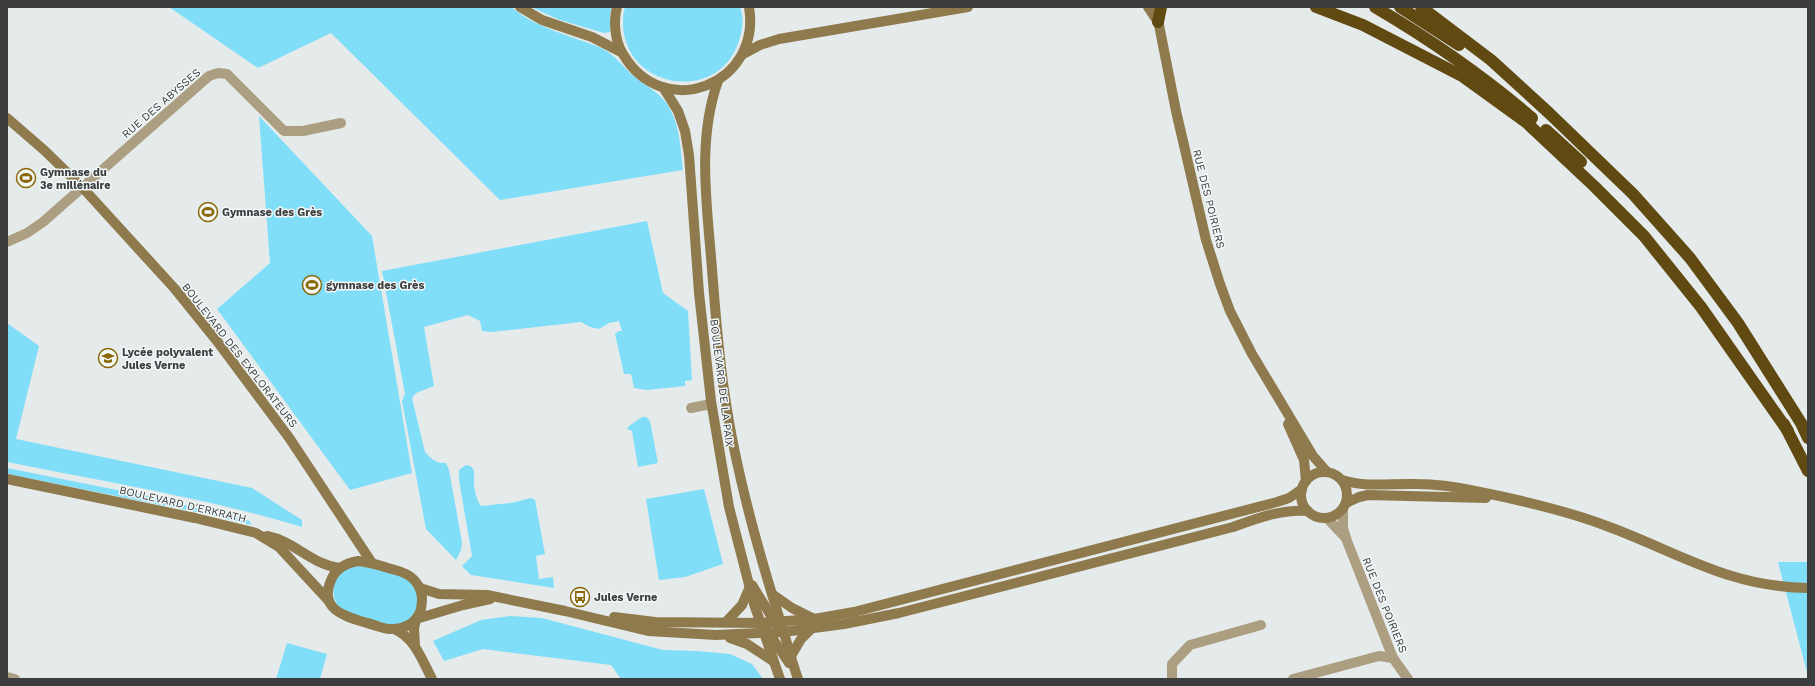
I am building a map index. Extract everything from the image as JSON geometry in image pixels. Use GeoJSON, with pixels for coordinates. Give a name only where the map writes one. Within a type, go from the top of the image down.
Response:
{"type":"FeatureCollection","features":[{"type":"Feature","properties":{"kind":"highway"},"geometry":{"type":"LineString","coordinates":[[1158,22],[1161,7]]}},
{"type":"Feature","properties":{"kind":"highway"},"geometry":{"type":"LineString","coordinates":[[1316,7],[1363,25],[1462,76],[1528,123],[1644,236],[1701,307],[1788,431]]}},
{"type":"Feature","properties":{"kind":"highway"},"geometry":{"type":"LineString","coordinates":[[1375,7],[1425,37],[1497,88],[1564,145],[1625,206],[1673,262],[1721,322],[1788,431],[1808,471]]}},
{"type":"Feature","properties":{"kind":"highway"},"geometry":{"type":"LineString","coordinates":[[1400,7],[1465,48],[1549,113]]}},
{"type":"Feature","properties":{"kind":"highway"},"geometry":{"type":"LineString","coordinates":[[1421,7],[1491,60],[1549,113],[1633,194],[1690,258],[1738,323],[1801,423],[1808,438]]}},
{"type":"Feature","properties":{"kind":"main road"},"geometry":{"type":"LineString","coordinates":[[520,7],[542,20],[592,37],[622,52]]}},
{"type":"Feature","properties":{"kind":"main road"},"geometry":{"type":"LineString","coordinates":[[617,7],[616,31],[622,52],[632,67],[646,79],[663,87],[691,90],[718,81],[730,71],[743,54],[747,45],[750,26],[748,7]]}},
{"type":"Feature","properties":{"kind":"main road"},"geometry":{"type":"LineString","coordinates":[[743,54],[760,45],[779,39],[968,7]]}},
{"type":"Feature","properties":{"kind":"main road"},"geometry":{"type":"LineString","coordinates":[[1148,7],[1158,22]]}},
{"type":"Feature","properties":{"kind":"main road","name":"RUE DES POIRIERS"},"geometry":{"type":"LineString","coordinates":[[1156,7],[1176,111],[1206,240],[1230,311],[1270,386]]}},
{"type":"Feature","properties":{"kind":"main road"},"geometry":{"type":"LineString","coordinates":[[718,81],[709,108],[707,121],[705,167],[708,221],[723,382],[733,445],[778,622]]}},
{"type":"Feature","properties":{"kind":"main road","name":"BOULEVARD DE LA PAIX"},"geometry":{"type":"LineString","coordinates":[[663,87],[678,111],[686,137],[699,293],[711,404],[729,507],[746,579],[760,623],[767,633],[773,660],[780,679]]}},
{"type":"Feature","properties":{"kind":"main road","name":"BOULEVARD DES EXPLORATEURS"},"geometry":{"type":"LineString","coordinates":[[7,118],[44,150],[82,187],[175,289],[217,341],[290,439],[372,563]]}},
{"type":"Feature","properties":{"kind":"main road"},"geometry":{"type":"LineString","coordinates":[[1270,386],[1313,456],[1327,472]]}},
{"type":"Feature","properties":{"kind":"main road"},"geometry":{"type":"LineString","coordinates":[[1270,386],[1302,456],[1304,485],[1302,501],[1308,511],[1317,517],[1327,518],[1336,515],[1345,506],[1364,495],[1374,494],[1511,499]]}},
{"type":"Feature","properties":{"kind":"main road"},"geometry":{"type":"LineString","coordinates":[[565,611],[647,621],[760,623],[814,619],[899,602],[1277,502],[1289,498],[1304,485],[1313,474],[1327,472],[1337,475],[1342,480],[1347,490],[1345,506]]}},
{"type":"Feature","properties":{"kind":"main road","name":"BOULEVARD D'ERKRATH"},"geometry":{"type":"LineString","coordinates":[[7,479],[195,518],[256,534],[279,546],[329,601]]}},
{"type":"Feature","properties":{"kind":"main road"},"geometry":{"type":"LineString","coordinates":[[1342,480],[1362,485],[1419,484],[1473,491],[1511,499],[1592,520],[1707,569],[1728,576],[1758,584],[1808,588]]}},
{"type":"Feature","properties":{"kind":"main road"},"geometry":{"type":"LineString","coordinates":[[420,588],[439,594],[478,594],[502,598],[565,611],[648,631],[716,635],[811,630],[877,618],[944,602],[1233,527],[1265,516],[1292,511],[1308,511]]}},
{"type":"Feature","properties":{"kind":"main road"},"geometry":{"type":"LineString","coordinates":[[256,534],[282,539],[317,562],[343,566],[358,562],[372,563],[406,573],[416,581],[420,588],[422,605],[414,628],[415,646]]}},
{"type":"Feature","properties":{"kind":"main road"},"geometry":{"type":"LineString","coordinates":[[353,536],[354,551],[330,584],[328,592],[329,601],[335,610],[342,615],[394,629],[403,634],[415,646],[432,679]]}},
{"type":"Feature","properties":{"kind":"main road"},"geometry":{"type":"LineString","coordinates":[[746,579],[754,587],[784,632],[797,677]]}},
{"type":"Feature","properties":{"kind":"main road"},"geometry":{"type":"LineString","coordinates":[[726,622],[742,606],[749,589]]}},
{"type":"Feature","properties":{"kind":"main road"},"geometry":{"type":"LineString","coordinates":[[772,594],[792,608],[814,619]]}},
{"type":"Feature","properties":{"kind":"main road"},"geometry":{"type":"LineString","coordinates":[[394,629],[404,627],[416,619],[476,602],[502,598]]}},
{"type":"Feature","properties":{"kind":"main road"},"geometry":{"type":"LineString","coordinates":[[791,656],[798,643],[811,630]]}},
{"type":"Feature","properties":{"kind":"main road"},"geometry":{"type":"LineString","coordinates":[[767,633],[797,677]]}},
{"type":"Feature","properties":{"kind":"main road"},"geometry":{"type":"LineString","coordinates":[[716,635],[747,644],[773,660]]}},
{"type":"Feature","properties":{"kind":"street","name":"RUE DES ABYSSES"},"geometry":{"type":"LineString","coordinates":[[82,187],[209,76],[218,72],[227,74],[284,131],[303,131],[341,123]]}},
{"type":"Feature","properties":{"kind":"street"},"geometry":{"type":"LineString","coordinates":[[7,242],[36,228],[82,187]]}},
{"type":"Feature","properties":{"kind":"street"},"geometry":{"type":"LineString","coordinates":[[690,408],[711,404]]}},
{"type":"Feature","properties":{"kind":"street"},"geometry":{"type":"LineString","coordinates":[[1345,506],[1345,537]]}},
{"type":"Feature","properties":{"kind":"street"},"geometry":{"type":"LineString","coordinates":[[1327,518],[1345,537]]}},
{"type":"Feature","properties":{"kind":"street","name":"RUE DES POIRIERS"},"geometry":{"type":"LineString","coordinates":[[1345,537],[1393,658],[1408,679]]}},
{"type":"Feature","properties":{"kind":"street"},"geometry":{"type":"LineString","coordinates":[[1172,679],[1172,664],[1190,645],[1260,625]]}},
{"type":"Feature","properties":{"kind":"street"},"geometry":{"type":"LineString","coordinates":[[1293,679],[1379,656],[1393,658]]}},
{"type":"Feature","properties":{"kind":"street"},"geometry":{"type":"LineString","coordinates":[[7,677],[15,679]]}},
{"type":"Feature","properties":{"kind":"shaded area"},"geometry":{"type":"Polygon","coordinates":[[[169,7],[511,7],[542,26],[604,49],[634,77],[660,96],[672,112],[675,121],[680,141],[683,170],[500,200],[331,33],[258,68],[169,7]]]}},
{"type":"Feature","properties":{"kind":"shaded area"},"geometry":{"type":"Polygon","coordinates":[[[531,7],[612,7],[610,13],[610,32],[604,33],[560,20],[531,7]]]}},
{"type":"Feature","properties":{"kind":"shaded area"},"geometry":{"type":"Polygon","coordinates":[[[625,7],[740,7],[743,21],[740,37],[737,46],[726,64],[710,76],[691,81],[672,80],[654,74],[638,63],[628,46],[623,25],[623,14],[625,7]]]}},
{"type":"Feature","properties":{"kind":"shaded area","name":"gymnase des Grès"},"geometry":{"type":"Polygon","coordinates":[[[259,116],[372,236],[412,473],[350,490],[217,309],[270,263],[259,116]]]}},
{"type":"Feature","properties":{"kind":"shaded area"},"geometry":{"type":"Polygon","coordinates":[[[647,221],[663,293],[688,311],[692,380],[685,381],[685,386],[647,390],[634,388],[631,374],[624,374],[615,334],[622,331],[619,321],[609,323],[599,329],[590,327],[581,322],[492,332],[482,331],[480,321],[468,315],[424,327],[434,386],[416,393],[412,398],[425,452],[437,462],[446,463],[449,470],[462,542],[461,550],[456,560],[426,529],[402,401],[405,394],[382,271],[647,221]]]}},
{"type":"Feature","properties":{"kind":"shaded area"},"geometry":{"type":"Polygon","coordinates":[[[7,323],[39,346],[16,439],[252,488],[302,520],[302,527],[229,507],[193,499],[7,462],[7,323]]]}},
{"type":"Feature","properties":{"kind":"shaded area"},"geometry":{"type":"Polygon","coordinates":[[[642,417],[646,417],[650,421],[658,463],[638,467],[632,431],[627,429],[642,417]]]}},
{"type":"Feature","properties":{"kind":"shaded area"},"geometry":{"type":"Polygon","coordinates":[[[466,465],[470,466],[474,470],[475,491],[481,506],[511,503],[531,498],[535,500],[545,554],[536,556],[539,579],[553,577],[554,588],[471,575],[462,566],[472,556],[459,480],[459,470],[466,465]]]}},
{"type":"Feature","properties":{"kind":"shaded area"},"geometry":{"type":"Polygon","coordinates":[[[7,468],[157,498],[250,521],[251,525],[206,514],[7,474],[7,468]]]}},
{"type":"Feature","properties":{"kind":"shaded area"},"geometry":{"type":"Polygon","coordinates":[[[704,489],[723,564],[685,577],[659,580],[646,499],[704,489]]]}},
{"type":"Feature","properties":{"kind":"shaded area"},"geometry":{"type":"Polygon","coordinates":[[[1778,562],[1808,562],[1808,676],[1778,562]]]}},
{"type":"Feature","properties":{"kind":"shaded area"},"geometry":{"type":"Polygon","coordinates":[[[357,566],[396,574],[405,578],[411,583],[415,589],[417,604],[415,611],[406,622],[396,625],[388,625],[373,622],[344,613],[339,608],[334,597],[334,584],[340,573],[347,568],[357,566]]]}},
{"type":"Feature","properties":{"kind":"shaded area"},"geometry":{"type":"Polygon","coordinates":[[[510,616],[542,618],[663,650],[730,654],[752,664],[763,679],[621,679],[611,665],[483,649],[444,661],[433,641],[481,620],[510,616]]]}},
{"type":"Feature","properties":{"kind":"shaded area"},"geometry":{"type":"Polygon","coordinates":[[[287,643],[327,654],[320,679],[276,679],[287,643]]]}},
{"type":"Feature","properties":{"kind":"place","name":"Gymnase du 3e millénaire"},"geometry":{"type":"Point","coordinates":[26,178]}},
{"type":"Feature","properties":{"kind":"place","name":"Gymnase des Grès"},"geometry":{"type":"Point","coordinates":[208,212]}},
{"type":"Feature","properties":{"kind":"place","name":"gymnase des Grès"},"geometry":{"type":"Point","coordinates":[312,285]}},
{"type":"Feature","properties":{"kind":"place","name":"Lycée polyvalent Jules Verne"},"geometry":{"type":"Point","coordinates":[108,358]}},
{"type":"Feature","properties":{"kind":"place","name":"Jules Verne"},"geometry":{"type":"Point","coordinates":[580,597]}}]}
